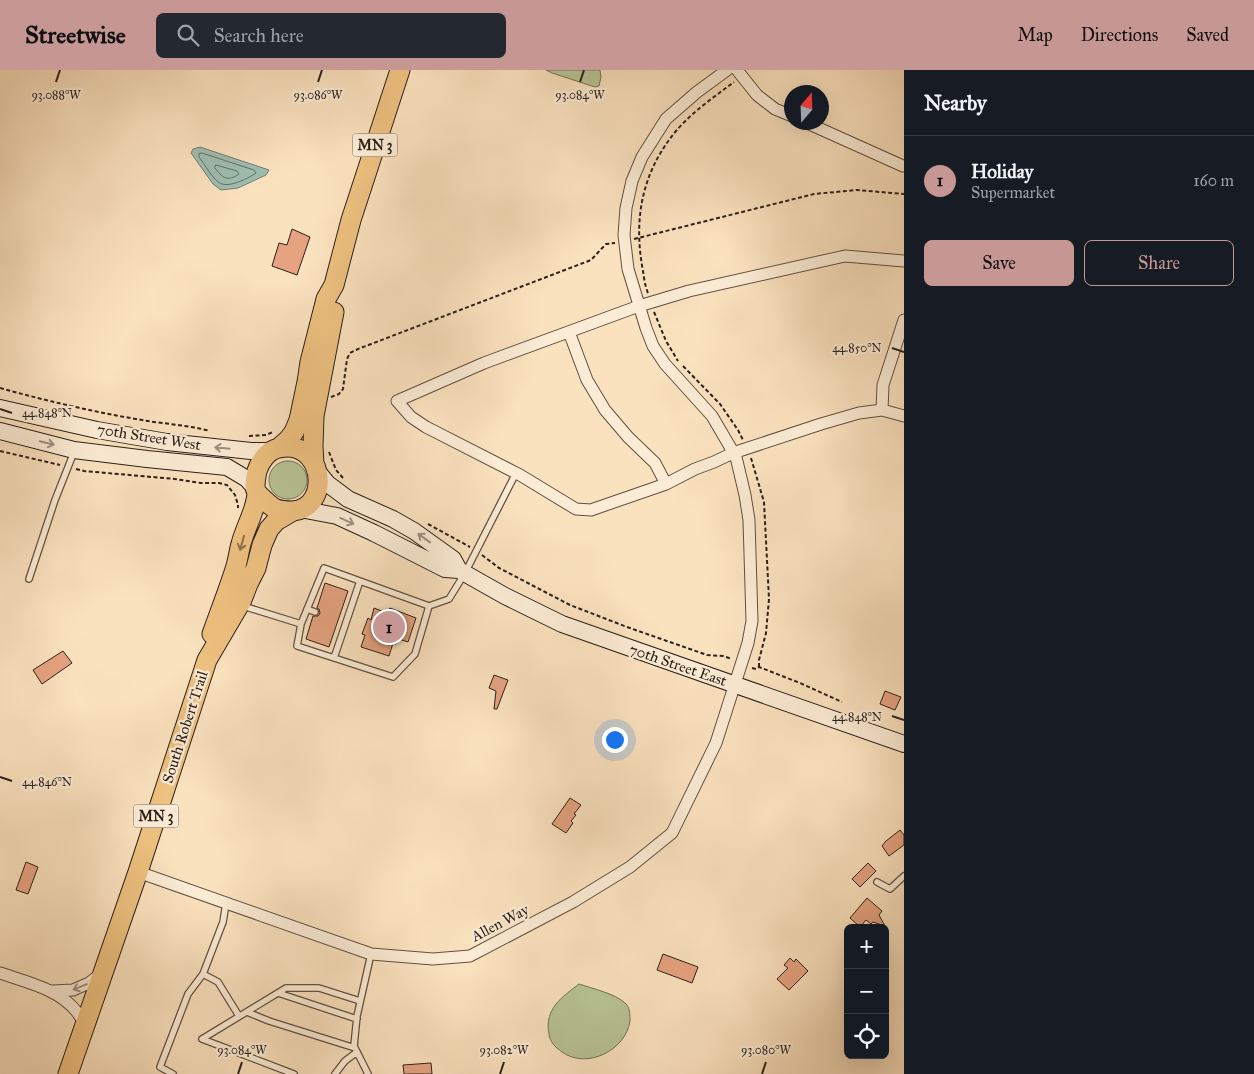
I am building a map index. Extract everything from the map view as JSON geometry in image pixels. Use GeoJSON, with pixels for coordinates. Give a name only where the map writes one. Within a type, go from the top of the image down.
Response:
{"type":"FeatureCollection","features":[{"type":"Feature","properties":{"kind":"main road","name":"MN 3"},"geometry":{"type":"LineString","coordinates":[[275,444],[288,440],[300,420],[310,362],[326,299],[334,285],[350,220],[400,70]]}},
{"type":"Feature","properties":{"kind":"main road","name":"MN 3"},"geometry":{"type":"LineString","coordinates":[[320,462],[313,446],[314,416],[336,302],[334,285]]}},
{"type":"Feature","properties":{"kind":"main road","name":"70th Street West"},"geometry":{"type":"LineString","coordinates":[[0,408],[97,430],[167,442],[251,451],[275,444]]}},
{"type":"Feature","properties":{"kind":"main road","name":"70th Street West"},"geometry":{"type":"LineString","coordinates":[[0,431],[74,450],[227,467],[247,480],[256,491]]}},
{"type":"Feature","properties":{"kind":"main road"},"geometry":{"type":"LineString","coordinates":[[232,602],[240,545],[252,515],[256,491],[255,478],[263,459],[275,444],[297,449],[320,462],[316,494],[310,502],[297,510],[284,511],[274,508],[256,491]]}},
{"type":"Feature","properties":{"kind":"main road","name":"70th Street East"},"geometry":{"type":"LineString","coordinates":[[320,462],[328,484],[348,500],[393,519],[414,531],[453,559],[462,572]]}},
{"type":"Feature","properties":{"kind":"main road","name":"70th Street East"},"geometry":{"type":"LineString","coordinates":[[297,510],[337,516],[369,530],[445,570],[462,572],[562,624],[904,744]]}},
{"type":"Feature","properties":{"kind":"main road","name":"South Robert Trail"},"geometry":{"type":"LineString","coordinates":[[68,1074],[138,872],[207,660],[232,602],[256,568],[262,545],[269,529],[276,521],[297,510]]}},
{"type":"Feature","properties":{"kind":"street","name":"Allen Way"},"geometry":{"type":"LineString","coordinates":[[138,872],[371,954],[433,959],[470,956],[573,902],[630,867],[672,833],[716,743],[748,643],[752,621],[749,520],[746,495],[736,457],[712,416],[671,372],[653,346],[628,269],[624,235],[626,208],[632,181],[642,157],[666,120],[696,92],[728,70]]}},
{"type":"Feature","properties":{"kind":"street"},"geometry":{"type":"LineString","coordinates":[[739,73],[757,95],[775,109],[784,113]]}},
{"type":"Feature","properties":{"kind":"street"},"geometry":{"type":"LineString","coordinates":[[823,130],[902,166]]}},
{"type":"Feature","properties":{"kind":"street"},"geometry":{"type":"LineString","coordinates":[[904,261],[845,256],[689,291],[639,306],[484,362],[397,401],[412,417],[426,427],[516,473],[576,509],[591,510],[666,484],[733,453],[821,424],[859,413],[882,410],[904,416]]}},
{"type":"Feature","properties":{"kind":"street"},"geometry":{"type":"LineString","coordinates":[[882,410],[882,385],[904,320]]}},
{"type":"Feature","properties":{"kind":"street"},"geometry":{"type":"LineString","coordinates":[[568,332],[587,380],[604,410],[655,463],[666,484]]}},
{"type":"Feature","properties":{"kind":"street"},"geometry":{"type":"LineString","coordinates":[[52,991],[73,990],[89,984],[104,971]]}},
{"type":"Feature","properties":{"kind":"street"},"geometry":{"type":"LineString","coordinates":[[0,973],[52,991],[78,1012],[85,1026]]}},
{"type":"Feature","properties":{"kind":"lane"},"geometry":{"type":"LineString","coordinates":[[29,579],[74,450]]}},
{"type":"Feature","properties":{"kind":"lane"},"geometry":{"type":"LineString","coordinates":[[429,606],[414,654],[393,677],[297,646],[301,624],[324,568],[429,606],[448,599],[516,473]]}},
{"type":"Feature","properties":{"kind":"lane"},"geometry":{"type":"LineString","coordinates":[[334,658],[360,581]]}},
{"type":"Feature","properties":{"kind":"lane"},"geometry":{"type":"LineString","coordinates":[[232,602],[301,624]]}},
{"type":"Feature","properties":{"kind":"lane"},"geometry":{"type":"LineString","coordinates":[[307,610],[315,612]]}},
{"type":"Feature","properties":{"kind":"lane"},"geometry":{"type":"LineString","coordinates":[[338,620],[346,623]]}},
{"type":"Feature","properties":{"kind":"lane"},"geometry":{"type":"LineString","coordinates":[[877,882],[890,889],[904,876]]}},
{"type":"Feature","properties":{"kind":"lane"},"geometry":{"type":"LineString","coordinates":[[172,1074],[160,1067],[188,994],[203,974],[223,922],[226,903]]}},
{"type":"Feature","properties":{"kind":"lane"},"geometry":{"type":"LineString","coordinates":[[368,1074],[354,1046],[356,1019],[371,954]]}},
{"type":"Feature","properties":{"kind":"lane"},"geometry":{"type":"LineString","coordinates":[[203,974],[218,982],[240,1016]]}},
{"type":"Feature","properties":{"kind":"lane"},"geometry":{"type":"LineString","coordinates":[[293,1074],[202,1039],[286,988],[320,988],[360,1001]]}},
{"type":"Feature","properties":{"kind":"lane"},"geometry":{"type":"LineString","coordinates":[[278,993],[356,1019]]}},
{"type":"Feature","properties":{"kind":"lane"},"geometry":{"type":"LineString","coordinates":[[247,1012],[356,1050]]}},
{"type":"Feature","properties":{"kind":"lane"},"geometry":{"type":"LineString","coordinates":[[335,1074],[356,1050]]}},
{"type":"Feature","properties":{"kind":"path"},"geometry":{"type":"LineString","coordinates":[[739,73],[693,114],[676,131],[663,149],[650,175],[642,198],[639,223],[639,252],[646,289],[666,341],[678,361],[720,404],[738,430],[752,458],[764,502],[769,599],[766,633],[759,667]]}},
{"type":"Feature","properties":{"kind":"path"},"geometry":{"type":"LineString","coordinates":[[327,399],[339,394],[343,389],[347,359],[350,353],[591,260],[606,244],[639,238],[814,194],[857,190],[904,194]]}},
{"type":"Feature","properties":{"kind":"path"},"geometry":{"type":"LineString","coordinates":[[0,388],[49,402],[141,420],[199,428],[210,432]]}},
{"type":"Feature","properties":{"kind":"path"},"geometry":{"type":"LineString","coordinates":[[249,436],[266,435],[275,444]]}},
{"type":"Feature","properties":{"kind":"path"},"geometry":{"type":"LineString","coordinates":[[0,451],[84,471],[201,483],[219,483],[227,486],[235,495],[238,510]]}},
{"type":"Feature","properties":{"kind":"path"},"geometry":{"type":"LineString","coordinates":[[320,462],[336,470],[346,481]]}},
{"type":"Feature","properties":{"kind":"path"},"geometry":{"type":"LineString","coordinates":[[428,524],[476,550],[499,568],[570,605],[707,655],[723,656],[756,669],[759,667],[842,702]]}},
{"type":"Feature","properties":{"kind":"green space"},"geometry":{"type":"Polygon","coordinates":[[[546,70],[600,70],[601,77],[599,86],[595,87],[546,70]]]}},
{"type":"Feature","properties":{"kind":"green space"},"geometry":{"type":"Polygon","coordinates":[[[288,461],[302,466],[307,480],[302,494],[288,499],[274,494],[269,480],[274,466],[288,461]]]}},
{"type":"Feature","properties":{"kind":"green space"},"geometry":{"type":"Polygon","coordinates":[[[579,984],[616,997],[627,1005],[629,1011],[630,1021],[621,1041],[604,1054],[593,1058],[572,1057],[557,1048],[550,1037],[548,1025],[552,1011],[566,994],[579,984]]]}},
{"type":"Feature","properties":{"kind":"water"},"geometry":{"type":"Polygon","coordinates":[[[200,147],[269,170],[266,175],[238,188],[221,190],[213,184],[191,153],[193,149],[200,147]]]}},
{"type":"Feature","properties":{"kind":"building"},"geometry":{"type":"Polygon","coordinates":[[[292,229],[310,237],[297,275],[272,266],[279,243],[287,245],[292,229]]]}},
{"type":"Feature","properties":{"kind":"building"},"geometry":{"type":"Polygon","coordinates":[[[325,583],[348,591],[329,647],[306,639],[313,616],[318,616],[320,613],[317,608],[325,583]]]}},
{"type":"Feature","properties":{"kind":"building"},"geometry":{"type":"Polygon","coordinates":[[[374,608],[387,613],[390,608],[416,618],[408,642],[399,639],[396,644],[393,643],[389,656],[361,647],[365,635],[362,634],[368,618],[371,620],[374,608]]]}},
{"type":"Feature","properties":{"kind":"building"},"geometry":{"type":"Polygon","coordinates":[[[63,651],[72,663],[42,684],[33,670],[63,651]]]}},
{"type":"Feature","properties":{"kind":"building"},"geometry":{"type":"Polygon","coordinates":[[[494,675],[508,680],[497,709],[494,709],[496,691],[489,688],[494,675]]]}},
{"type":"Feature","properties":{"kind":"building"},"geometry":{"type":"Polygon","coordinates":[[[885,691],[901,697],[895,710],[880,704],[885,691]]]}},
{"type":"Feature","properties":{"kind":"building"},"geometry":{"type":"Polygon","coordinates":[[[570,798],[581,805],[574,814],[576,815],[571,821],[573,823],[566,833],[552,824],[570,798]]]}},
{"type":"Feature","properties":{"kind":"building"},"geometry":{"type":"Polygon","coordinates":[[[900,830],[904,835],[904,845],[889,856],[882,846],[900,830]]]}},
{"type":"Feature","properties":{"kind":"building"},"geometry":{"type":"Polygon","coordinates":[[[26,862],[38,867],[28,894],[16,890],[26,862]]]}},
{"type":"Feature","properties":{"kind":"building"},"geometry":{"type":"Polygon","coordinates":[[[868,863],[876,871],[860,887],[852,879],[868,863]]]}},
{"type":"Feature","properties":{"kind":"building"},"geometry":{"type":"Polygon","coordinates":[[[867,898],[882,911],[879,915],[884,924],[873,922],[871,924],[866,920],[863,924],[857,924],[850,918],[867,898]]]}},
{"type":"Feature","properties":{"kind":"building"},"geometry":{"type":"Polygon","coordinates":[[[663,954],[698,967],[692,983],[657,970],[663,954]]]}},
{"type":"Feature","properties":{"kind":"building"},"geometry":{"type":"Polygon","coordinates":[[[790,958],[794,962],[796,959],[808,971],[789,990],[777,979],[788,968],[784,965],[790,958]]]}},
{"type":"Feature","properties":{"kind":"building"},"geometry":{"type":"Polygon","coordinates":[[[431,1063],[432,1074],[404,1074],[403,1065],[431,1063]]]}},
{"type":"Feature","properties":{"kind":"place","name":"Holiday"},"geometry":{"type":"Point","coordinates":[389,627]}}]}
